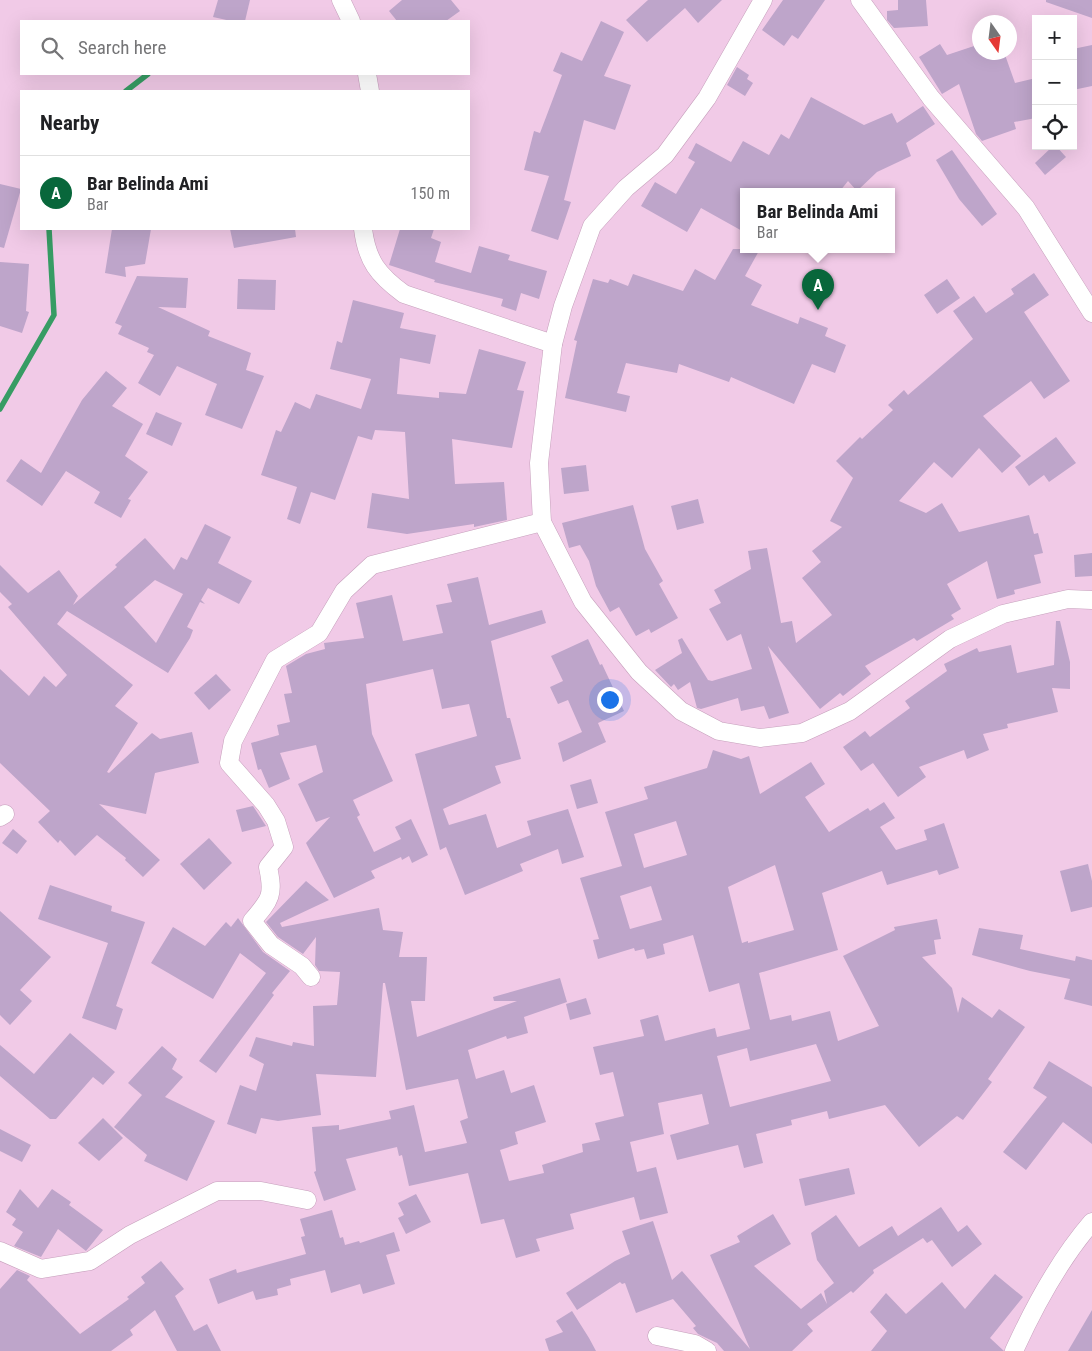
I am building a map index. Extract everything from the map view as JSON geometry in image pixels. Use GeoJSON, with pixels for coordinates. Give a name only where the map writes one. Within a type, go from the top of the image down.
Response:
{"type":"FeatureCollection","features":[{"type":"Feature","properties":{"kind":"street"},"geometry":{"type":"LineString","coordinates":[[341,0],[351,20]]}},
{"type":"Feature","properties":{"kind":"street"},"geometry":{"type":"LineString","coordinates":[[763,0],[707,98],[665,155],[626,188],[592,226],[563,306],[553,344],[539,464],[542,522],[583,602],[639,672],[681,712],[720,731],[760,738],[802,733],[850,711],[950,640],[1002,614],[1068,599],[1092,600]]}},
{"type":"Feature","properties":{"kind":"street"},"geometry":{"type":"LineString","coordinates":[[860,0],[931,98],[1026,208],[1092,313]]}},
{"type":"Feature","properties":{"kind":"street"},"geometry":{"type":"LineString","coordinates":[[368,75],[370,90]]}},
{"type":"Feature","properties":{"kind":"street"},"geometry":{"type":"LineString","coordinates":[[363,230],[365,244],[373,266],[388,283],[404,294],[553,344]]}},
{"type":"Feature","properties":{"kind":"street"},"geometry":{"type":"LineString","coordinates":[[311,977],[302,966],[271,945],[252,921],[265,906],[273,887],[268,867],[284,847],[276,821],[266,804],[229,763],[233,741],[276,660],[319,633],[344,591],[372,564],[542,522]]}},
{"type":"Feature","properties":{"kind":"street"},"geometry":{"type":"LineString","coordinates":[[0,1251],[41,1269],[90,1261],[130,1236],[217,1191],[261,1191],[307,1200]]}},
{"type":"Feature","properties":{"kind":"street"},"geometry":{"type":"LineString","coordinates":[[1014,1351],[1026,1325],[1056,1275],[1092,1222]]}},
{"type":"Feature","properties":{"kind":"street"},"geometry":{"type":"LineString","coordinates":[[658,1336],[695,1344],[707,1351]]}},
{"type":"Feature","properties":{"kind":"building"},"geometry":{"type":"Polygon","coordinates":[[[218,0],[250,0],[245,20],[226,20],[213,17],[218,0]]]}},
{"type":"Feature","properties":{"kind":"building"},"geometry":{"type":"Polygon","coordinates":[[[402,0],[451,0],[460,11],[447,20],[396,20],[389,11],[402,0]]]}},
{"type":"Feature","properties":{"kind":"building"},"geometry":{"type":"Polygon","coordinates":[[[648,0],[722,0],[698,23],[685,8],[647,42],[626,20],[648,0]]]}},
{"type":"Feature","properties":{"kind":"building"},"geometry":{"type":"Polygon","coordinates":[[[783,0],[825,0],[798,39],[792,35],[784,46],[762,30],[783,0]]]}},
{"type":"Feature","properties":{"kind":"building"},"geometry":{"type":"Polygon","coordinates":[[[898,0],[926,0],[928,26],[894,28],[887,20],[887,11],[898,10],[898,0]]]}},
{"type":"Feature","properties":{"kind":"building"},"geometry":{"type":"Polygon","coordinates":[[[1046,0],[1092,0],[1092,18],[1046,2],[1046,0]]]}},
{"type":"Feature","properties":{"kind":"building"},"geometry":{"type":"Polygon","coordinates":[[[601,21],[624,32],[604,76],[631,85],[615,130],[584,120],[564,200],[571,202],[558,240],[531,231],[549,176],[524,170],[534,131],[540,133],[562,75],[553,71],[561,52],[582,61],[601,21]]]}},
{"type":"Feature","properties":{"kind":"building"},"geometry":{"type":"Polygon","coordinates":[[[940,44],[947,55],[972,47],[972,60],[1007,60],[1015,83],[1032,79],[1032,119],[1014,122],[1016,129],[982,141],[976,134],[959,84],[942,94],[919,57],[940,44]]]}},
{"type":"Feature","properties":{"kind":"building"},"geometry":{"type":"Polygon","coordinates":[[[1092,45],[1092,86],[1077,89],[1077,60],[1077,48],[1092,45]]]}},
{"type":"Feature","properties":{"kind":"building"},"geometry":{"type":"Polygon","coordinates":[[[737,67],[749,75],[747,79],[753,83],[745,96],[727,85],[737,67]]]}},
{"type":"Feature","properties":{"kind":"building"},"geometry":{"type":"Polygon","coordinates":[[[811,97],[864,125],[892,113],[897,123],[923,106],[935,124],[906,143],[911,156],[877,172],[860,188],[854,188],[848,181],[842,188],[740,188],[740,230],[701,208],[687,232],[641,206],[655,182],[676,194],[695,162],[688,158],[696,143],[731,162],[743,141],[769,155],[781,134],[789,139],[811,97]]]}},
{"type":"Feature","properties":{"kind":"building"},"geometry":{"type":"Polygon","coordinates":[[[952,150],[997,214],[982,226],[959,199],[936,160],[952,150]]]}},
{"type":"Feature","properties":{"kind":"building"},"geometry":{"type":"Polygon","coordinates":[[[1049,150],[1060,150],[1066,157],[1045,175],[1035,163],[1049,150]]]}},
{"type":"Feature","properties":{"kind":"building"},"geometry":{"type":"Polygon","coordinates":[[[0,184],[20,189],[20,192],[4,248],[0,247],[0,184]]]}},
{"type":"Feature","properties":{"kind":"building"},"geometry":{"type":"Polygon","coordinates":[[[112,230],[151,230],[145,264],[125,267],[126,277],[105,273],[112,230]]]}},
{"type":"Feature","properties":{"kind":"building"},"geometry":{"type":"Polygon","coordinates":[[[230,230],[295,230],[296,237],[234,248],[230,230]]]}},
{"type":"Feature","properties":{"kind":"building"},"geometry":{"type":"Polygon","coordinates":[[[400,230],[434,230],[431,238],[441,242],[435,262],[471,273],[479,246],[510,255],[508,260],[547,271],[539,299],[521,293],[516,311],[501,306],[503,299],[434,282],[435,280],[389,265],[400,230]]]}},
{"type":"Feature","properties":{"kind":"building"},"geometry":{"type":"Polygon","coordinates":[[[733,249],[740,249],[740,253],[758,253],[745,276],[762,285],[751,305],[798,324],[800,317],[828,328],[825,336],[846,345],[835,373],[812,364],[794,404],[731,377],[729,382],[679,364],[677,373],[626,363],[617,393],[630,396],[626,412],[565,398],[577,341],[574,340],[593,279],[608,283],[610,279],[628,286],[633,274],[683,291],[695,269],[715,280],[733,249]]]}},
{"type":"Feature","properties":{"kind":"building"},"geometry":{"type":"Polygon","coordinates":[[[0,262],[29,264],[26,311],[29,312],[22,333],[0,326],[0,262]]]}},
{"type":"Feature","properties":{"kind":"building"},"geometry":{"type":"Polygon","coordinates":[[[1034,273],[1049,295],[1024,312],[1070,381],[1044,399],[1031,381],[983,416],[1021,456],[1002,473],[979,448],[952,478],[934,462],[899,501],[926,513],[942,503],[959,532],[1029,515],[1034,534],[1038,533],[1043,553],[1034,555],[1041,583],[1014,590],[1015,594],[997,599],[987,561],[947,584],[961,609],[951,615],[954,619],[917,641],[914,638],[865,666],[871,674],[843,696],[840,693],[820,709],[768,646],[789,713],[769,719],[764,706],[741,711],[738,698],[701,709],[697,708],[690,682],[678,690],[674,684],[671,687],[655,670],[682,653],[678,640],[682,638],[708,680],[712,681],[752,669],[741,634],[727,641],[709,609],[721,603],[714,590],[751,569],[748,551],[767,548],[781,623],[792,621],[796,643],[832,615],[802,578],[821,562],[812,551],[842,527],[830,521],[853,478],[836,461],[860,437],[862,439],[893,410],[888,405],[904,390],[908,395],[973,339],[953,311],[974,296],[986,313],[1014,294],[1011,289],[1034,273]]]}},
{"type":"Feature","properties":{"kind":"building"},"geometry":{"type":"Polygon","coordinates":[[[137,276],[188,278],[186,308],[158,307],[210,331],[208,336],[251,353],[246,370],[264,376],[242,429],[205,415],[217,384],[177,366],[160,396],[138,383],[154,355],[147,352],[149,348],[118,334],[122,326],[115,323],[137,276]]]}},
{"type":"Feature","properties":{"kind":"building"},"geometry":{"type":"Polygon","coordinates":[[[238,279],[276,280],[275,310],[237,309],[238,279]]]}},
{"type":"Feature","properties":{"kind":"building"},"geometry":{"type":"Polygon","coordinates":[[[947,279],[960,298],[937,314],[924,295],[947,279]]]}},
{"type":"Feature","properties":{"kind":"building"},"geometry":{"type":"Polygon","coordinates":[[[353,300],[404,313],[400,328],[436,335],[430,364],[400,358],[397,394],[439,398],[439,392],[466,394],[479,349],[526,362],[517,390],[524,391],[512,448],[452,439],[455,484],[504,482],[507,520],[474,527],[474,524],[407,534],[367,528],[372,493],[409,499],[405,432],[375,430],[372,440],[358,436],[335,500],[311,492],[300,524],[287,519],[297,487],[261,475],[276,430],[281,432],[295,402],[310,409],[316,394],[361,409],[371,379],[330,369],[337,341],[342,343],[353,300]]]}},
{"type":"Feature","properties":{"kind":"building"},"geometry":{"type":"Polygon","coordinates":[[[106,371],[127,388],[112,406],[143,424],[125,456],[148,472],[128,499],[131,500],[121,518],[94,503],[100,492],[66,471],[42,506],[6,481],[21,459],[41,473],[82,400],[106,371]]]}},
{"type":"Feature","properties":{"kind":"building"},"geometry":{"type":"Polygon","coordinates":[[[156,412],[182,423],[172,446],[146,434],[156,412]]]}},
{"type":"Feature","properties":{"kind":"building"},"geometry":{"type":"Polygon","coordinates":[[[1056,437],[1076,463],[1049,482],[1044,475],[1029,486],[1015,467],[1056,437]]]}},
{"type":"Feature","properties":{"kind":"building"},"geometry":{"type":"Polygon","coordinates":[[[586,465],[589,491],[564,494],[561,468],[586,465]]]}},
{"type":"Feature","properties":{"kind":"building"},"geometry":{"type":"Polygon","coordinates":[[[698,499],[704,523],[677,530],[671,506],[698,499]]]}},
{"type":"Feature","properties":{"kind":"building"},"geometry":{"type":"Polygon","coordinates":[[[633,505],[645,549],[663,581],[659,584],[678,618],[651,633],[649,629],[636,636],[619,607],[610,612],[596,586],[589,561],[580,545],[569,548],[562,523],[633,505]]]}},
{"type":"Feature","properties":{"kind":"building"},"geometry":{"type":"Polygon","coordinates":[[[205,524],[231,537],[218,563],[252,581],[239,604],[208,588],[201,600],[205,604],[200,602],[187,627],[193,630],[190,638],[168,673],[67,611],[57,624],[133,685],[115,706],[138,723],[107,772],[109,773],[152,733],[160,739],[192,732],[199,763],[155,773],[146,814],[99,804],[160,860],[143,877],[125,860],[126,858],[97,835],[75,856],[60,840],[58,843],[38,822],[50,811],[0,763],[0,669],[29,696],[44,676],[56,687],[67,675],[8,607],[12,604],[0,592],[0,565],[28,593],[59,570],[78,596],[73,605],[117,567],[115,565],[145,538],[174,570],[181,557],[187,560],[205,524]],[[155,580],[124,607],[156,643],[183,594],[155,580]]]}},
{"type":"Feature","properties":{"kind":"building"},"geometry":{"type":"Polygon","coordinates":[[[1092,553],[1092,576],[1075,577],[1074,555],[1092,553]]]}},
{"type":"Feature","properties":{"kind":"building"},"geometry":{"type":"Polygon","coordinates":[[[478,577],[489,625],[542,610],[546,623],[491,641],[507,718],[510,718],[521,759],[495,766],[501,783],[443,809],[449,825],[486,814],[497,848],[531,835],[527,821],[568,809],[584,857],[562,864],[558,849],[520,864],[523,871],[465,895],[446,847],[440,850],[415,754],[477,736],[469,704],[442,709],[433,669],[366,684],[372,734],[393,781],[353,800],[360,815],[357,817],[374,852],[401,839],[395,827],[411,819],[428,855],[412,863],[409,856],[402,860],[401,857],[371,871],[375,878],[334,898],[306,843],[330,817],[316,822],[298,784],[323,772],[316,745],[280,753],[290,779],[269,788],[261,769],[258,770],[251,743],[279,735],[277,725],[290,722],[284,694],[292,693],[286,666],[306,654],[325,649],[324,643],[364,638],[356,603],[392,595],[403,641],[443,633],[436,605],[452,602],[447,584],[478,577]]]}},
{"type":"Feature","properties":{"kind":"building"},"geometry":{"type":"Polygon","coordinates":[[[1056,621],[1060,621],[1070,662],[1070,689],[1052,688],[1058,712],[1007,724],[1008,728],[983,734],[989,750],[967,759],[964,750],[919,767],[926,777],[898,797],[873,763],[861,771],[843,747],[865,731],[870,737],[910,708],[905,701],[947,671],[944,664],[977,648],[979,652],[1011,645],[1017,673],[1054,665],[1056,621]]]}},
{"type":"Feature","properties":{"kind":"building"},"geometry":{"type":"Polygon","coordinates":[[[588,639],[624,711],[598,723],[606,742],[563,762],[558,743],[582,732],[568,700],[558,704],[550,687],[563,681],[551,656],[588,639]]]}},
{"type":"Feature","properties":{"kind":"building"},"geometry":{"type":"Polygon","coordinates":[[[216,674],[231,690],[209,710],[194,693],[216,674]]]}},
{"type":"Feature","properties":{"kind":"building"},"geometry":{"type":"Polygon","coordinates":[[[713,750],[741,759],[749,756],[760,794],[811,762],[825,784],[805,797],[829,832],[868,808],[870,811],[884,802],[895,818],[880,827],[896,850],[927,840],[924,830],[944,823],[959,868],[939,875],[937,870],[887,885],[882,871],[822,893],[838,950],[759,973],[770,1020],[791,1015],[792,1021],[830,1011],[838,1041],[879,1026],[843,956],[895,930],[894,927],[937,919],[941,939],[934,940],[936,954],[922,957],[952,988],[958,1013],[962,997],[992,1018],[999,1009],[1025,1027],[988,1079],[992,1082],[963,1120],[957,1116],[919,1147],[885,1105],[829,1119],[827,1111],[791,1120],[792,1125],[756,1134],[763,1163],[744,1168],[738,1145],[677,1160],[670,1135],[709,1124],[702,1094],[658,1103],[664,1134],[630,1142],[637,1172],[656,1167],[668,1213],[640,1220],[634,1197],[570,1214],[574,1229],[536,1239],[540,1251],[516,1258],[504,1219],[481,1224],[468,1173],[409,1186],[402,1155],[399,1156],[397,1147],[346,1159],[356,1190],[324,1201],[314,1172],[316,1171],[312,1127],[339,1125],[339,1130],[391,1119],[389,1111],[414,1105],[425,1152],[467,1143],[460,1121],[468,1118],[458,1079],[406,1090],[385,983],[383,983],[376,1077],[316,1074],[321,1115],[278,1121],[261,1118],[256,1134],[227,1124],[240,1085],[256,1091],[264,1064],[249,1056],[256,1037],[292,1046],[293,1042],[314,1046],[313,1006],[337,1005],[340,972],[319,971],[315,965],[316,937],[303,954],[278,937],[266,922],[306,881],[329,900],[280,923],[282,927],[379,908],[383,930],[403,932],[399,957],[427,957],[425,1001],[411,1001],[417,1037],[517,1001],[494,1001],[493,997],[560,978],[567,1002],[524,1017],[528,1033],[507,1039],[506,1036],[468,1050],[476,1079],[504,1070],[511,1093],[534,1085],[546,1122],[515,1132],[518,1144],[500,1150],[509,1181],[544,1173],[542,1165],[583,1152],[582,1144],[600,1140],[595,1123],[624,1116],[613,1072],[600,1075],[593,1047],[644,1036],[640,1020],[658,1015],[665,1041],[715,1028],[717,1037],[750,1029],[739,983],[709,992],[693,935],[663,944],[665,954],[647,959],[644,949],[635,951],[634,948],[598,959],[593,940],[599,939],[580,878],[622,866],[605,812],[648,799],[644,787],[707,768],[713,750]],[[676,821],[634,834],[644,868],[687,855],[676,821]],[[775,865],[728,887],[742,943],[794,930],[775,865]],[[651,886],[620,896],[630,929],[662,920],[651,886]],[[816,1044],[750,1061],[747,1048],[717,1056],[730,1107],[831,1081],[816,1044]]]}},
{"type":"Feature","properties":{"kind":"building"},"geometry":{"type":"Polygon","coordinates":[[[591,779],[598,803],[577,809],[570,785],[591,779]]]}},
{"type":"Feature","properties":{"kind":"building"},"geometry":{"type":"Polygon","coordinates":[[[253,806],[266,826],[242,832],[236,810],[253,806]]]}},
{"type":"Feature","properties":{"kind":"building"},"geometry":{"type":"Polygon","coordinates":[[[13,829],[27,841],[17,854],[2,843],[13,829]]]}},
{"type":"Feature","properties":{"kind":"building"},"geometry":{"type":"Polygon","coordinates":[[[209,838],[232,863],[204,890],[180,864],[209,838]]]}},
{"type":"Feature","properties":{"kind":"building"},"geometry":{"type":"Polygon","coordinates":[[[1088,864],[1092,881],[1092,907],[1071,912],[1060,871],[1088,864]]]}},
{"type":"Feature","properties":{"kind":"building"},"geometry":{"type":"Polygon","coordinates":[[[50,885],[112,906],[111,911],[145,922],[116,1006],[123,1009],[116,1030],[82,1018],[108,943],[38,919],[50,885]]]}},
{"type":"Feature","properties":{"kind":"building"},"geometry":{"type":"Polygon","coordinates":[[[0,911],[51,957],[20,990],[32,1001],[10,1025],[0,1015],[0,911]]]}},
{"type":"Feature","properties":{"kind":"building"},"geometry":{"type":"Polygon","coordinates":[[[238,918],[263,952],[290,971],[272,993],[274,995],[216,1073],[199,1061],[266,973],[240,953],[213,999],[151,963],[173,927],[205,946],[226,922],[231,927],[238,918]]]}},
{"type":"Feature","properties":{"kind":"building"},"geometry":{"type":"Polygon","coordinates":[[[979,928],[1023,935],[1020,949],[1075,961],[1076,956],[1092,960],[1092,1006],[1064,999],[1070,979],[1030,971],[972,955],[979,928]]]}},
{"type":"Feature","properties":{"kind":"building"},"geometry":{"type":"Polygon","coordinates":[[[586,998],[591,1014],[570,1020],[566,1004],[586,998]]]}},
{"type":"Feature","properties":{"kind":"building"},"geometry":{"type":"Polygon","coordinates":[[[70,1033],[115,1072],[103,1085],[93,1077],[56,1119],[50,1119],[0,1076],[0,1045],[34,1074],[70,1033]]]}},
{"type":"Feature","properties":{"kind":"building"},"geometry":{"type":"Polygon","coordinates":[[[162,1046],[177,1059],[172,1069],[183,1077],[165,1097],[215,1121],[187,1181],[144,1161],[147,1155],[114,1127],[142,1095],[128,1083],[162,1046]]]}},
{"type":"Feature","properties":{"kind":"building"},"geometry":{"type":"Polygon","coordinates":[[[1049,1061],[1092,1087],[1092,1144],[1063,1122],[1026,1170],[1003,1152],[1047,1097],[1033,1088],[1049,1061]]]}},
{"type":"Feature","properties":{"kind":"building"},"geometry":{"type":"Polygon","coordinates":[[[103,1118],[123,1138],[99,1161],[78,1143],[103,1118]]]}},
{"type":"Feature","properties":{"kind":"building"},"geometry":{"type":"Polygon","coordinates":[[[0,1129],[31,1145],[22,1162],[0,1151],[0,1129]]]}},
{"type":"Feature","properties":{"kind":"building"},"geometry":{"type":"Polygon","coordinates":[[[849,1168],[855,1194],[805,1206],[799,1179],[849,1168]]]}},
{"type":"Feature","properties":{"kind":"building"},"geometry":{"type":"Polygon","coordinates":[[[20,1189],[38,1208],[52,1189],[71,1202],[69,1205],[103,1230],[86,1251],[58,1229],[41,1257],[14,1246],[23,1232],[12,1225],[16,1219],[6,1212],[20,1189]]]}},
{"type":"Feature","properties":{"kind":"building"},"geometry":{"type":"Polygon","coordinates":[[[416,1194],[431,1222],[406,1234],[398,1218],[404,1215],[398,1203],[416,1194]]]}},
{"type":"Feature","properties":{"kind":"building"},"geometry":{"type":"Polygon","coordinates":[[[941,1207],[958,1232],[967,1225],[982,1244],[952,1267],[932,1240],[927,1243],[923,1238],[873,1270],[874,1273],[853,1293],[851,1291],[807,1324],[813,1331],[792,1351],[724,1351],[717,1343],[698,1334],[693,1328],[696,1326],[673,1299],[636,1313],[625,1283],[622,1284],[620,1282],[577,1310],[566,1293],[615,1261],[630,1254],[622,1231],[653,1221],[672,1280],[682,1271],[750,1349],[710,1255],[740,1242],[737,1236],[773,1214],[791,1244],[754,1266],[801,1309],[821,1293],[827,1304],[824,1291],[834,1283],[817,1260],[811,1233],[836,1215],[859,1247],[892,1226],[898,1236],[941,1207]]]}},
{"type":"Feature","properties":{"kind":"building"},"geometry":{"type":"Polygon","coordinates":[[[332,1210],[340,1238],[343,1237],[345,1245],[359,1241],[360,1243],[394,1232],[400,1251],[386,1255],[395,1284],[363,1294],[360,1284],[331,1293],[325,1270],[290,1279],[291,1285],[277,1289],[278,1295],[256,1300],[253,1291],[218,1304],[209,1279],[236,1269],[237,1273],[306,1254],[301,1237],[305,1236],[300,1219],[332,1210]]]}},
{"type":"Feature","properties":{"kind":"building"},"geometry":{"type":"Polygon","coordinates":[[[161,1261],[184,1289],[175,1296],[194,1331],[207,1324],[221,1351],[177,1351],[155,1310],[130,1330],[133,1335],[111,1351],[0,1351],[0,1289],[17,1270],[30,1276],[27,1280],[80,1334],[129,1299],[127,1297],[145,1283],[141,1277],[161,1261]]]}},
{"type":"Feature","properties":{"kind":"building"},"geometry":{"type":"Polygon","coordinates":[[[995,1274],[1023,1297],[990,1338],[1004,1351],[871,1351],[887,1331],[870,1312],[886,1293],[906,1314],[942,1282],[965,1309],[995,1274]]]}},
{"type":"Feature","properties":{"kind":"building"},"geometry":{"type":"Polygon","coordinates":[[[1092,1310],[1092,1351],[1068,1351],[1092,1310]]]}},
{"type":"Feature","properties":{"kind":"building"},"geometry":{"type":"Polygon","coordinates":[[[572,1311],[596,1351],[549,1351],[545,1339],[563,1332],[556,1321],[572,1311]]]}},
{"type":"Feature","properties":{"kind":"waterway"},"geometry":{"type":"LineString","coordinates":[[127,90],[147,75]]}},
{"type":"Feature","properties":{"kind":"waterway"},"geometry":{"type":"LineString","coordinates":[[0,409],[54,315],[49,230]]}},
{"type":"Feature","properties":{"kind":"place","name":"Bar Belinda Ami"},"geometry":{"type":"Point","coordinates":[818,310]}}]}
